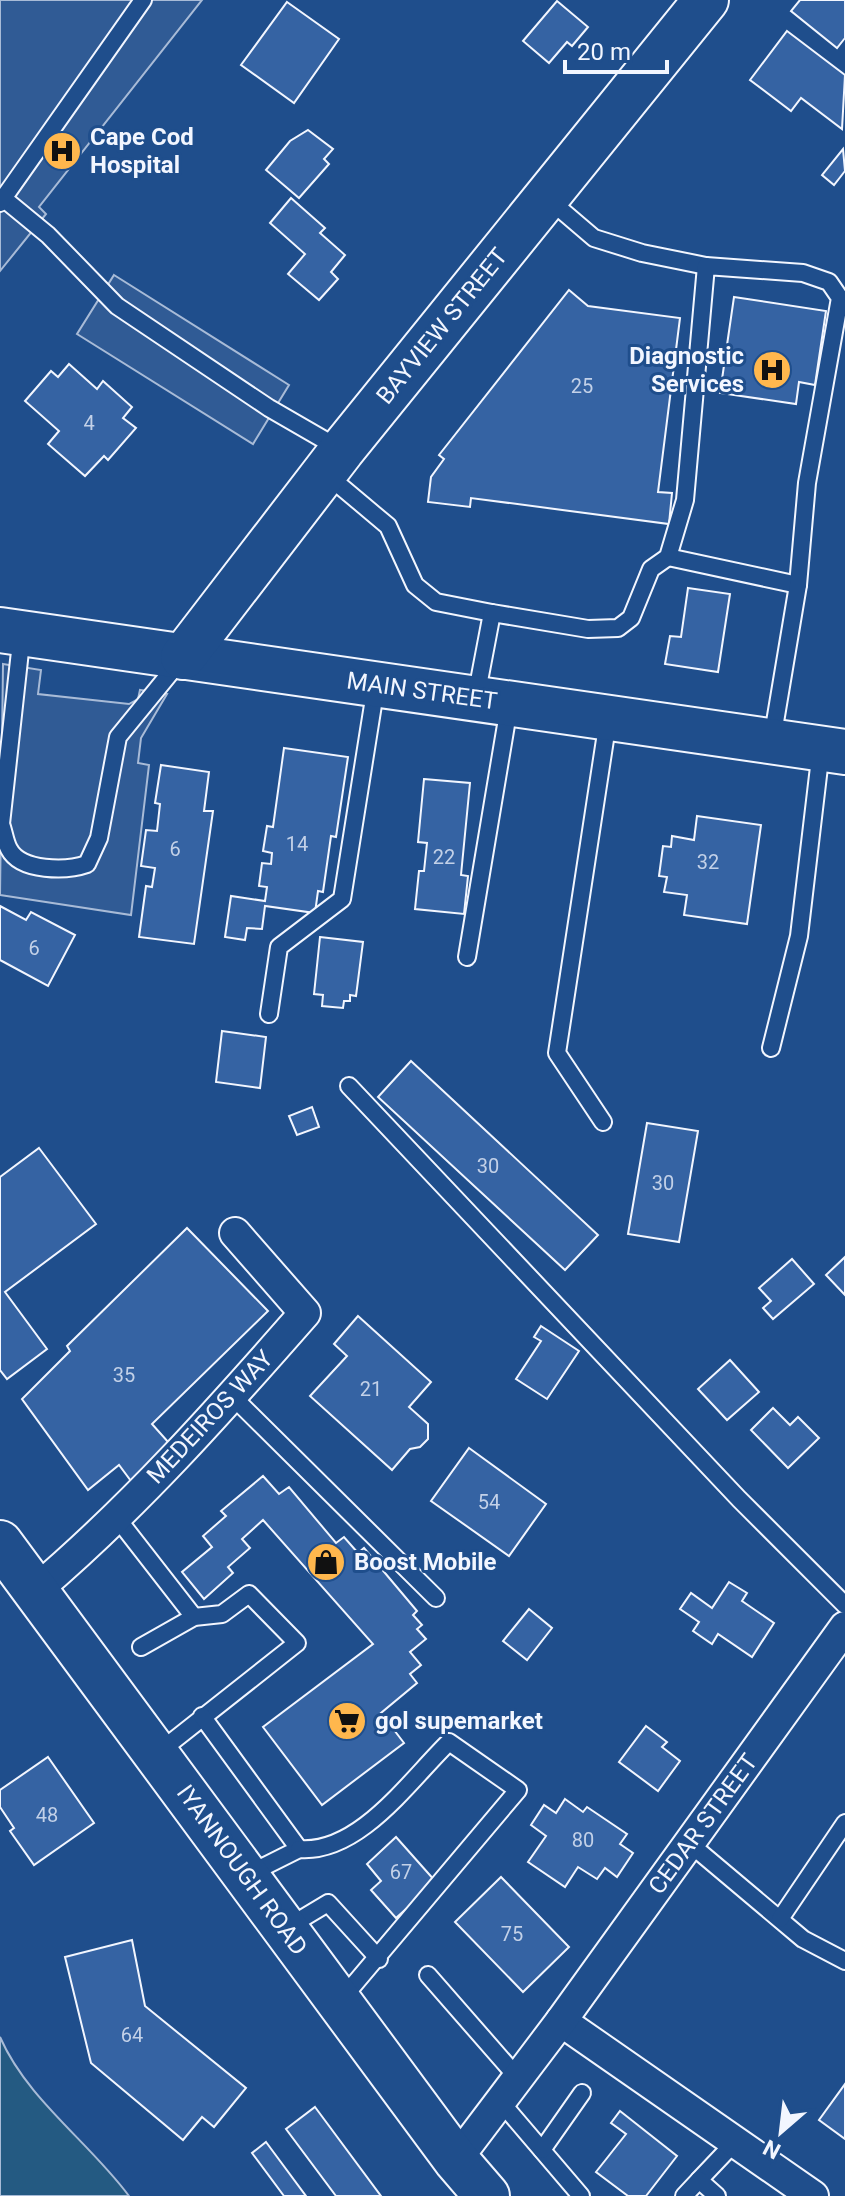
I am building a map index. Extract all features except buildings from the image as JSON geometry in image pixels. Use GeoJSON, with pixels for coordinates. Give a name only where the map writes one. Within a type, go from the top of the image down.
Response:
{"type":"FeatureCollection","features":[{"type":"Feature","properties":{"kind":"main road","name":"BAYVIEW STREET"},"geometry":{"type":"LineString","coordinates":[[183,657],[333,461],[706,0]]}},
{"type":"Feature","properties":{"kind":"main road","name":"MAIN STREET"},"geometry":{"type":"LineString","coordinates":[[11,631],[833,750]]}},
{"type":"Feature","properties":{"kind":"main road","name":"IYANNOUGH ROAD"},"geometry":{"type":"LineString","coordinates":[[0,1543],[456,2160],[487,2196]]}},
{"type":"Feature","properties":{"kind":"street","name":"MEDEIROS WAY"},"geometry":{"type":"LineString","coordinates":[[35,1591],[117,1518],[305,1313],[235,1233]]}},
{"type":"Feature","properties":{"kind":"street","name":"CEDAR STREET"},"geometry":{"type":"LineString","coordinates":[[456,2160],[561,2021],[845,1627]]}},
{"type":"Feature","properties":{"kind":"street"},"geometry":{"type":"LineString","coordinates":[[561,2021],[813,2196]]}},
{"type":"Feature","properties":{"kind":"lane"},"geometry":{"type":"LineString","coordinates":[[143,0],[2,201],[48,235],[117,306],[269,408],[333,461],[388,526],[415,585],[436,602],[588,629],[618,628],[631,618],[651,569],[668,557],[685,500],[706,266]]}},
{"type":"Feature","properties":{"kind":"lane"},"geometry":{"type":"LineString","coordinates":[[546,197],[594,238],[642,253],[706,266],[803,273],[829,282],[840,298],[807,483],[798,585],[772,741]]}},
{"type":"Feature","properties":{"kind":"lane"},"geometry":{"type":"LineString","coordinates":[[668,557],[798,585]]}},
{"type":"Feature","properties":{"kind":"lane"},"geometry":{"type":"LineString","coordinates":[[467,957],[493,701],[492,613]]}},
{"type":"Feature","properties":{"kind":"lane"},"geometry":{"type":"LineString","coordinates":[[11,631],[1,824],[9,851],[25,863],[72,869],[87,864],[99,838],[118,737],[183,657]]}},
{"type":"Feature","properties":{"kind":"lane"},"geometry":{"type":"LineString","coordinates":[[269,1014],[279,947],[342,899],[377,684]]}},
{"type":"Feature","properties":{"kind":"lane"},"geometry":{"type":"LineString","coordinates":[[603,1122],[557,1053],[608,718]]}},
{"type":"Feature","properties":{"kind":"lane"},"geometry":{"type":"LineString","coordinates":[[771,1048],[799,936],[833,750]]}},
{"type":"Feature","properties":{"kind":"lane"},"geometry":{"type":"LineString","coordinates":[[349,1086],[739,1499],[845,1605]]}},
{"type":"Feature","properties":{"kind":"lane"},"geometry":{"type":"LineString","coordinates":[[232,1396],[436,1598]]}},
{"type":"Feature","properties":{"kind":"lane"},"geometry":{"type":"LineString","coordinates":[[117,1518],[194,1617]]}},
{"type":"Feature","properties":{"kind":"lane"},"geometry":{"type":"LineString","coordinates":[[141,1647],[194,1617],[222,1614],[249,1594],[297,1643],[157,1753]]}},
{"type":"Feature","properties":{"kind":"lane"},"geometry":{"type":"LineString","coordinates":[[202,1716],[299,1849]]}},
{"type":"Feature","properties":{"kind":"lane"},"geometry":{"type":"LineString","coordinates":[[246,1876],[299,1849],[320,1851],[368,1823],[449,1742],[518,1790],[379,1959],[339,2002]]}},
{"type":"Feature","properties":{"kind":"lane"},"geometry":{"type":"LineString","coordinates":[[780,1919],[845,1823]]}},
{"type":"Feature","properties":{"kind":"lane"},"geometry":{"type":"LineString","coordinates":[[689,1843],[803,1939],[845,1961]]}},
{"type":"Feature","properties":{"kind":"lane"},"geometry":{"type":"LineString","coordinates":[[285,1929],[328,1903],[379,1959]]}},
{"type":"Feature","properties":{"kind":"lane"},"geometry":{"type":"LineString","coordinates":[[428,1975],[509,2090],[542,2150],[581,2196]]}},
{"type":"Feature","properties":{"kind":"lane"},"geometry":{"type":"LineString","coordinates":[[542,2150],[582,2093]]}},
{"type":"Feature","properties":{"kind":"lane"},"geometry":{"type":"LineString","coordinates":[[684,2196],[736,2141]]}},
{"type":"Feature","properties":{"kind":"lane"},"geometry":{"type":"LineString","coordinates":[[699,2180],[717,2196]]}},
{"type":"Feature","properties":{"kind":"shaded area","name":"Cape Cod Hospital"},"geometry":{"type":"Polygon","coordinates":[[[0,0],[202,0],[39,207],[46,214],[0,271],[0,0]]]}},
{"type":"Feature","properties":{"kind":"shaded area"},"geometry":{"type":"Polygon","coordinates":[[[114,275],[289,385],[253,444],[77,334],[114,275]]]}},
{"type":"Feature","properties":{"kind":"shaded area"},"geometry":{"type":"Polygon","coordinates":[[[3,664],[41,670],[38,694],[129,704],[138,699],[140,690],[167,694],[141,738],[138,763],[149,765],[131,915],[0,895],[3,664]]]}},
{"type":"Feature","properties":{"kind":"shaded area"},"geometry":{"type":"Polygon","coordinates":[[[0,2037],[42,2100],[129,2196],[0,2196],[0,2037]]]}},
{"type":"Feature","properties":{"kind":"place","name":"Cape Cod Hospital"},"geometry":{"type":"Point","coordinates":[62,151]}},
{"type":"Feature","properties":{"kind":"place","name":"Diagnostic Services"},"geometry":{"type":"Point","coordinates":[772,370]}},
{"type":"Feature","properties":{"kind":"place","name":"Boost Mobile"},"geometry":{"type":"Point","coordinates":[326,1562]}},
{"type":"Feature","properties":{"kind":"place","name":"gol supemarket"},"geometry":{"type":"Point","coordinates":[347,1721]}}]}
